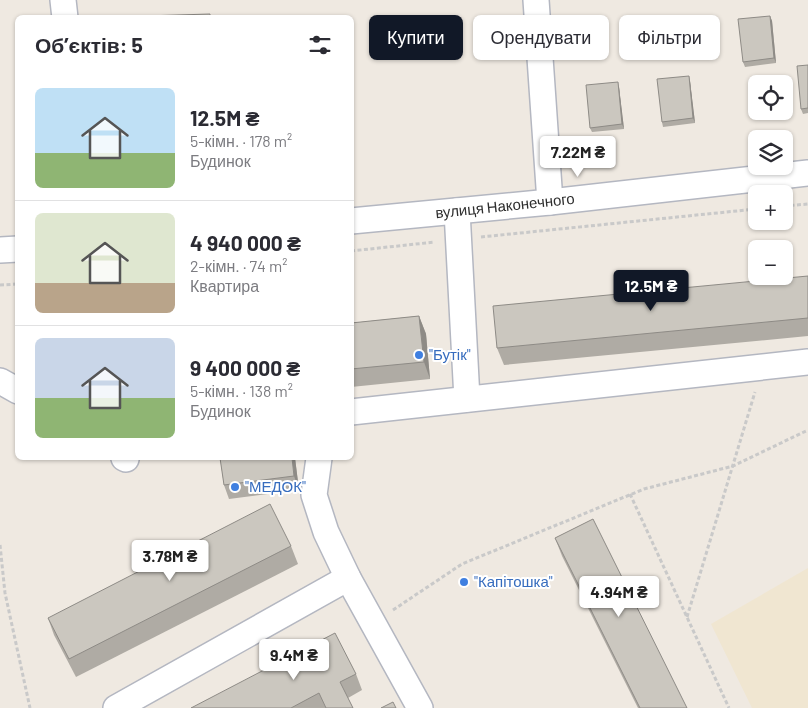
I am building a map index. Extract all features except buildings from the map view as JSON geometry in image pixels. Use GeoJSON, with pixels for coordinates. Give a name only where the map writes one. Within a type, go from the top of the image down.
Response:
{"type":"FeatureCollection","features":[{"type":"Feature","properties":{"kind":"street"},"geometry":{"type":"LineString","coordinates":[[63,0],[65,15]]}},
{"type":"Feature","properties":{"kind":"street"},"geometry":{"type":"LineString","coordinates":[[536,0],[550,202]]}},
{"type":"Feature","properties":{"kind":"street","name":"вулиця Наконечного"},"geometry":{"type":"LineString","coordinates":[[354,221],[550,202],[808,173]]}},
{"type":"Feature","properties":{"kind":"street"},"geometry":{"type":"LineString","coordinates":[[457,211],[467,399]]}},
{"type":"Feature","properties":{"kind":"street"},"geometry":{"type":"LineString","coordinates":[[0,250],[15,249]]}},
{"type":"Feature","properties":{"kind":"street"},"geometry":{"type":"LineString","coordinates":[[354,412],[808,362]]}},
{"type":"Feature","properties":{"kind":"street"},"geometry":{"type":"LineString","coordinates":[[0,380],[15,390]]}},
{"type":"Feature","properties":{"kind":"street"},"geometry":{"type":"LineString","coordinates":[[318,460],[314,495],[326,532],[348,578],[420,708]]}},
{"type":"Feature","properties":{"kind":"street"},"geometry":{"type":"LineString","coordinates":[[116,708],[348,578]]}},
{"type":"Feature","properties":{"kind":"path"},"geometry":{"type":"LineString","coordinates":[[793,205],[808,204]]}},
{"type":"Feature","properties":{"kind":"path"},"geometry":{"type":"LineString","coordinates":[[354,251],[748,210]]}},
{"type":"Feature","properties":{"kind":"path"},"geometry":{"type":"LineString","coordinates":[[0,285],[15,284]]}},
{"type":"Feature","properties":{"kind":"path"},"geometry":{"type":"LineString","coordinates":[[687,617],[762,366]]}},
{"type":"Feature","properties":{"kind":"path"},"geometry":{"type":"LineString","coordinates":[[373,623],[462,564],[630,494],[733,466],[808,430]]}},
{"type":"Feature","properties":{"kind":"path"},"geometry":{"type":"LineString","coordinates":[[630,494],[729,708]]}},
{"type":"Feature","properties":{"kind":"path"},"geometry":{"type":"LineString","coordinates":[[0,545],[5,593],[30,708]]}},
{"type":"Feature","properties":{"kind":"shaded area"},"geometry":{"type":"Polygon","coordinates":[[[808,568],[808,708],[752,708],[711,624],[808,568]]]}},
{"type":"Feature","properties":{"kind":"place","name":"\"Бутік\""},"geometry":{"type":"Point","coordinates":[419,355]}},
{"type":"Feature","properties":{"kind":"place","name":"\"МЕДОК\""},"geometry":{"type":"Point","coordinates":[235,487]}},
{"type":"Feature","properties":{"kind":"place","name":"\"Капітошка\""},"geometry":{"type":"Point","coordinates":[464,582]}}]}
